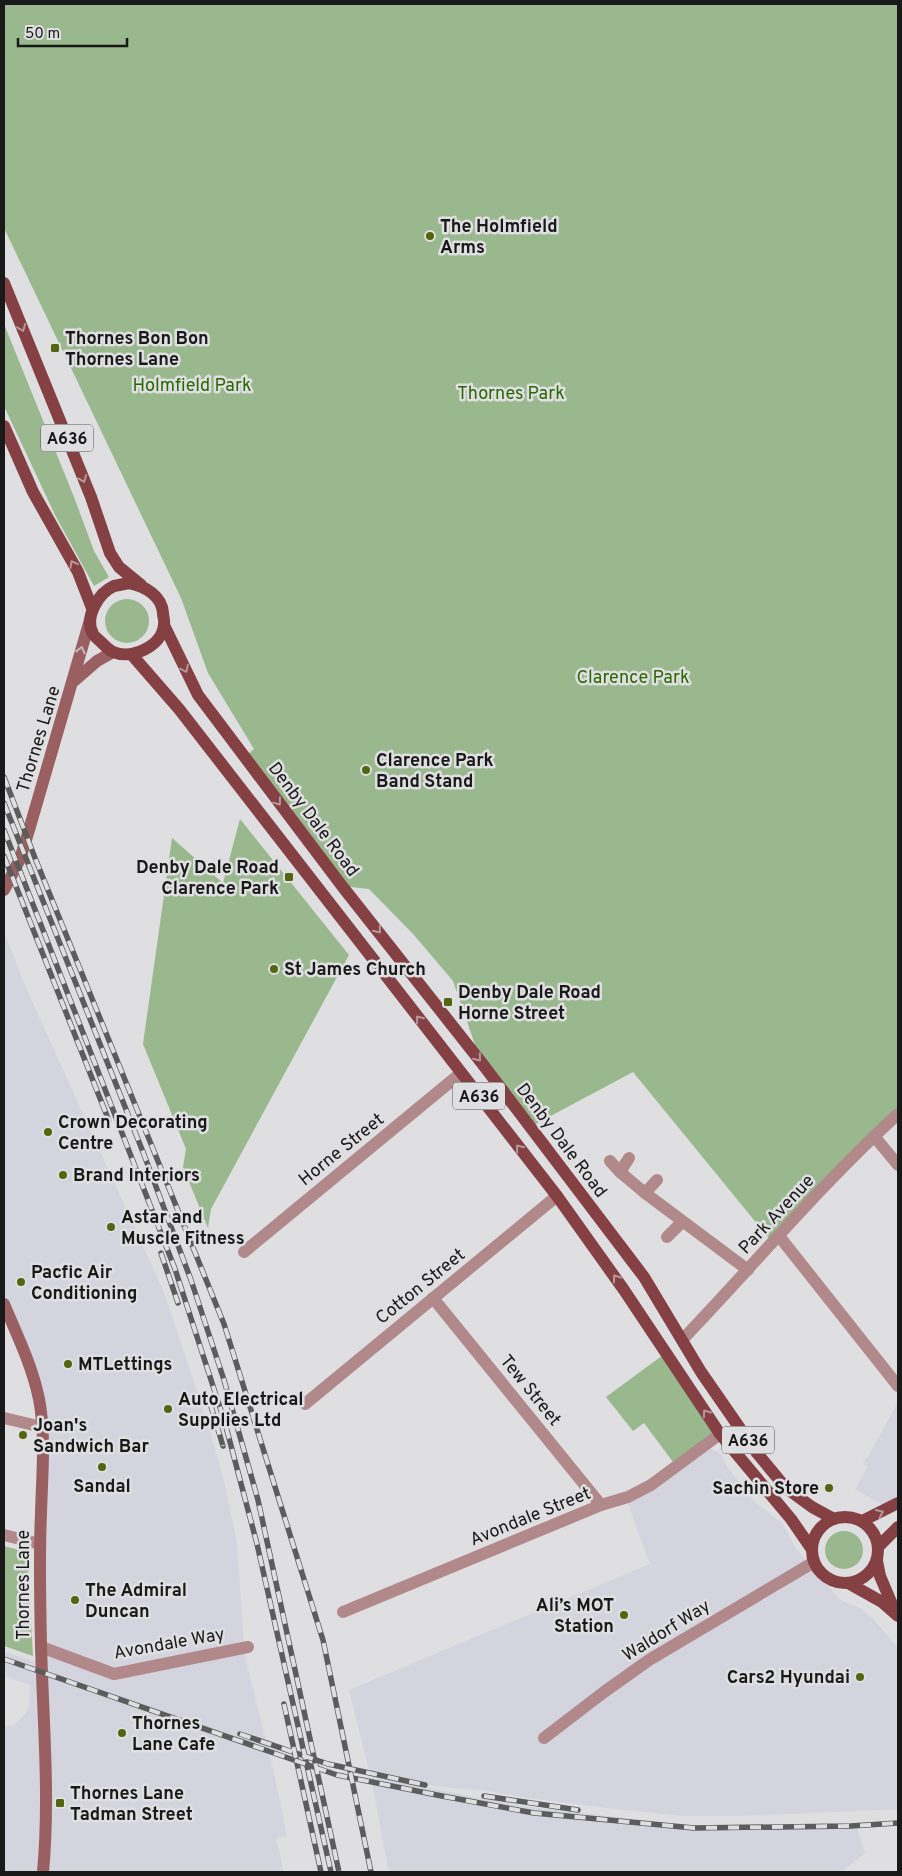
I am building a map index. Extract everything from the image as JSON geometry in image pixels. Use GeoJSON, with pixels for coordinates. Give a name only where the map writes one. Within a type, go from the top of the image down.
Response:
{"type":"FeatureCollection","features":[{"type":"Feature","properties":{"kind":"main road","name":"A636"},"geometry":{"type":"LineString","coordinates":[[4,283],[91,497],[110,553],[119,567],[152,592],[163,609],[164,625]]}},
{"type":"Feature","properties":{"kind":"main road","name":"A636"},"geometry":{"type":"LineString","coordinates":[[4,426],[33,492],[78,572],[91,614],[93,634],[113,652]]}},
{"type":"Feature","properties":{"kind":"main road"},"geometry":{"type":"LineString","coordinates":[[91,614],[107,591],[129,583],[141,585]]}},
{"type":"Feature","properties":{"kind":"main road"},"geometry":{"type":"LineString","coordinates":[[113,652],[132,655],[150,646],[159,637],[164,625]]}},
{"type":"Feature","properties":{"kind":"main road","name":"Denby Dale Road"},"geometry":{"type":"LineString","coordinates":[[164,625],[198,695],[342,886],[481,1062],[644,1277],[701,1372],[757,1453],[786,1488],[812,1507],[834,1519]]}},
{"type":"Feature","properties":{"kind":"main road","name":"A636"},"geometry":{"type":"LineString","coordinates":[[132,655],[179,709],[557,1196],[624,1290],[720,1434],[790,1519],[811,1548],[814,1562],[822,1575],[836,1583],[850,1584],[882,1602],[897,1615]]}},
{"type":"Feature","properties":{"kind":"main road"},"geometry":{"type":"LineString","coordinates":[[898,1503],[862,1521],[870,1527],[876,1536],[879,1546],[898,1526]]}},
{"type":"Feature","properties":{"kind":"main road","name":"A636"},"geometry":{"type":"LineString","coordinates":[[834,1519],[846,1517],[862,1521]]}},
{"type":"Feature","properties":{"kind":"main road"},"geometry":{"type":"LineString","coordinates":[[811,1548],[819,1530],[834,1519]]}},
{"type":"Feature","properties":{"kind":"main road","name":"A636"},"geometry":{"type":"LineString","coordinates":[[879,1546],[877,1561],[880,1576],[897,1615]]}},
{"type":"Feature","properties":{"kind":"main road"},"geometry":{"type":"LineString","coordinates":[[850,1584],[860,1581],[867,1576],[877,1561]]}},
{"type":"Feature","properties":{"kind":"street","name":"Thornes Lane"},"geometry":{"type":"LineString","coordinates":[[4,890],[20,859],[74,681],[91,614]]}},
{"type":"Feature","properties":{"kind":"street","name":"Thornes Lane"},"geometry":{"type":"LineString","coordinates":[[74,681],[97,660],[113,652]]}},
{"type":"Feature","properties":{"kind":"street","name":"Horne Street"},"geometry":{"type":"LineString","coordinates":[[244,1252],[461,1073]]}},
{"type":"Feature","properties":{"kind":"street","name":"Park Avenue"},"geometry":{"type":"LineString","coordinates":[[682,1340],[842,1167],[898,1114]]}},
{"type":"Feature","properties":{"kind":"street"},"geometry":{"type":"LineString","coordinates":[[874,1136],[898,1165]]}},
{"type":"Feature","properties":{"kind":"street"},"geometry":{"type":"LineString","coordinates":[[620,1172],[629,1158]]}},
{"type":"Feature","properties":{"kind":"street"},"geometry":{"type":"LineString","coordinates":[[610,1161],[645,1193],[748,1270]]}},
{"type":"Feature","properties":{"kind":"street"},"geometry":{"type":"LineString","coordinates":[[645,1193],[657,1180]]}},
{"type":"Feature","properties":{"kind":"street","name":"Cotton Street"},"geometry":{"type":"LineString","coordinates":[[305,1404],[557,1196]]}},
{"type":"Feature","properties":{"kind":"street"},"geometry":{"type":"LineString","coordinates":[[667,1237],[682,1222]]}},
{"type":"Feature","properties":{"kind":"street"},"geometry":{"type":"LineString","coordinates":[[779,1236],[898,1386]]}},
{"type":"Feature","properties":{"kind":"street","name":"Tew Street"},"geometry":{"type":"LineString","coordinates":[[433,1298],[601,1505]]}},
{"type":"Feature","properties":{"kind":"street","name":"Thornes Lane"},"geometry":{"type":"LineString","coordinates":[[4,1304],[25,1350],[38,1399],[42,1427],[40,1544],[41,1647],[45,1747],[45,1849],[43,1872]]}},
{"type":"Feature","properties":{"kind":"street"},"geometry":{"type":"LineString","coordinates":[[4,1418],[42,1427]]}},
{"type":"Feature","properties":{"kind":"street","name":"Avondale Street"},"geometry":{"type":"LineString","coordinates":[[343,1612],[601,1505],[628,1497],[651,1485],[720,1434]]}},
{"type":"Feature","properties":{"kind":"street"},"geometry":{"type":"LineString","coordinates":[[4,1535],[40,1544]]}},
{"type":"Feature","properties":{"kind":"street","name":"Waldorf Way"},"geometry":{"type":"LineString","coordinates":[[544,1738],[649,1660],[814,1562]]}},
{"type":"Feature","properties":{"kind":"street","name":"Avondale Way"},"geometry":{"type":"LineString","coordinates":[[41,1647],[114,1674],[248,1646]]}},
{"type":"Feature","properties":{"kind":"shaded area"},"geometry":{"type":"Polygon","coordinates":[[[4,931],[23,981],[165,1295],[206,1418],[224,1481],[237,1544],[245,1657],[272,1764],[287,1836],[276,1838],[284,1872],[4,1872],[4,1725],[13,1726],[25,1714],[29,1706],[30,1685],[4,1676],[4,1652],[41,1663],[38,1399],[4,1304],[4,931]]]}},
{"type":"Feature","properties":{"kind":"shaded area"},"geometry":{"type":"Polygon","coordinates":[[[898,1402],[898,1503],[889,1509],[855,1489],[868,1466],[863,1463],[898,1402]]]}},
{"type":"Feature","properties":{"kind":"shaded area"},"geometry":{"type":"Polygon","coordinates":[[[708,1447],[721,1454],[728,1468],[754,1501],[783,1524],[796,1549],[840,1600],[862,1609],[898,1648],[898,1809],[743,1816],[683,1816],[383,1779],[521,1806],[693,1826],[855,1823],[865,1853],[841,1872],[389,1872],[371,1778],[349,1690],[650,1564],[628,1504],[708,1447]]]}},
{"type":"Feature","properties":{"kind":"green space","name":"Thornes Park"},"geometry":{"type":"Polygon","coordinates":[[[4,4],[898,4],[898,1114],[772,1242],[633,1072],[530,1127],[481,1062],[453,981],[414,935],[369,889],[342,886],[245,757],[254,749],[208,673],[181,598],[4,228],[4,4]]]}},
{"type":"Feature","properties":{"kind":"green space"},"geometry":{"type":"Polygon","coordinates":[[[4,324],[94,551],[109,577],[94,586],[55,515],[4,406],[4,324]]]}},
{"type":"Feature","properties":{"kind":"green space"},"geometry":{"type":"Polygon","coordinates":[[[123,599],[131,599],[143,605],[149,621],[143,637],[131,643],[123,643],[111,637],[105,625],[105,617],[111,605],[123,599]]]}},
{"type":"Feature","properties":{"kind":"green space"},"geometry":{"type":"Polygon","coordinates":[[[240,819],[349,955],[211,1209],[208,1228],[183,1167],[186,1149],[143,1044],[172,838],[223,883],[240,819]]]}},
{"type":"Feature","properties":{"kind":"green space"},"geometry":{"type":"Polygon","coordinates":[[[667,1352],[720,1434],[673,1462],[644,1423],[633,1431],[606,1397],[667,1352]]]}},
{"type":"Feature","properties":{"kind":"green space"},"geometry":{"type":"Polygon","coordinates":[[[844,1531],[857,1537],[863,1550],[857,1563],[844,1569],[831,1563],[825,1550],[831,1537],[844,1531]]]}},
{"type":"Feature","properties":{"kind":"green space"},"geometry":{"type":"Polygon","coordinates":[[[4,1546],[27,1552],[33,1656],[4,1646],[4,1546]]]}},
{"type":"Feature","properties":{"kind":"railway"},"geometry":{"type":"LineString","coordinates":[[4,777],[224,1324],[323,1640],[371,1872]]}},
{"type":"Feature","properties":{"kind":"railway"},"geometry":{"type":"LineString","coordinates":[[4,803],[143,1152],[191,1280],[224,1380],[258,1500],[339,1872]]}},
{"type":"Feature","properties":{"kind":"railway"},"geometry":{"type":"LineString","coordinates":[[4,830],[175,1269],[225,1423],[257,1544],[331,1872]]}},
{"type":"Feature","properties":{"kind":"railway"},"geometry":{"type":"LineString","coordinates":[[4,856],[109,1121]]}},
{"type":"Feature","properties":{"kind":"railway"},"geometry":{"type":"LineString","coordinates":[[161,1253],[178,1303]]}},
{"type":"Feature","properties":{"kind":"railway"},"geometry":{"type":"LineString","coordinates":[[210,1403],[223,1446]]}},
{"type":"Feature","properties":{"kind":"railway"},"geometry":{"type":"LineString","coordinates":[[4,1659],[337,1775],[534,1813],[694,1828],[851,1826],[898,1823]]}},
{"type":"Feature","properties":{"kind":"railway"},"geometry":{"type":"LineString","coordinates":[[284,1704],[321,1872]]}},
{"type":"Feature","properties":{"kind":"railway"},"geometry":{"type":"LineString","coordinates":[[240,1734],[328,1764],[425,1785]]}},
{"type":"Feature","properties":{"kind":"railway"},"geometry":{"type":"LineString","coordinates":[[484,1796],[578,1810]]}},
{"type":"Feature","properties":{"kind":"place","name":"The Holmfield Arms"},"geometry":{"type":"Point","coordinates":[430,236]}},
{"type":"Feature","properties":{"kind":"place","name":"Thornes Bon Bon Thornes Lane"},"geometry":{"type":"Point","coordinates":[55,348]}},
{"type":"Feature","properties":{"kind":"place","name":"Clarence Park Band Stand"},"geometry":{"type":"Point","coordinates":[366,770]}},
{"type":"Feature","properties":{"kind":"place","name":"Denby Dale Road Clarence Park"},"geometry":{"type":"Point","coordinates":[289,877]}},
{"type":"Feature","properties":{"kind":"place","name":"St James Church"},"geometry":{"type":"Point","coordinates":[274,969]}},
{"type":"Feature","properties":{"kind":"place","name":"Denby Dale Road Horne Street"},"geometry":{"type":"Point","coordinates":[448,1002]}},
{"type":"Feature","properties":{"kind":"place","name":"Crown Decorating Centre"},"geometry":{"type":"Point","coordinates":[48,1132]}},
{"type":"Feature","properties":{"kind":"place","name":"Brand Interiors"},"geometry":{"type":"Point","coordinates":[63,1175]}},
{"type":"Feature","properties":{"kind":"place","name":"Astar and Muscle Fitness"},"geometry":{"type":"Point","coordinates":[111,1227]}},
{"type":"Feature","properties":{"kind":"place","name":"Pacfic Air Conditioning"},"geometry":{"type":"Point","coordinates":[21,1282]}},
{"type":"Feature","properties":{"kind":"place","name":"MTLettings"},"geometry":{"type":"Point","coordinates":[68,1364]}},
{"type":"Feature","properties":{"kind":"place","name":"Auto Electrical Supplies Ltd"},"geometry":{"type":"Point","coordinates":[168,1409]}},
{"type":"Feature","properties":{"kind":"place","name":"Joan's Sandwich Bar"},"geometry":{"type":"Point","coordinates":[23,1435]}},
{"type":"Feature","properties":{"kind":"place","name":"Sandal"},"geometry":{"type":"Point","coordinates":[102,1467]}},
{"type":"Feature","properties":{"kind":"place","name":"Sachin Store"},"geometry":{"type":"Point","coordinates":[829,1488]}},
{"type":"Feature","properties":{"kind":"place","name":"The Admiral Duncan"},"geometry":{"type":"Point","coordinates":[75,1600]}},
{"type":"Feature","properties":{"kind":"place","name":"Ali’s MOT Station"},"geometry":{"type":"Point","coordinates":[624,1615]}},
{"type":"Feature","properties":{"kind":"place","name":"Cars2 Hyundai"},"geometry":{"type":"Point","coordinates":[860,1677]}},
{"type":"Feature","properties":{"kind":"place","name":"Thornes Lane Cafe"},"geometry":{"type":"Point","coordinates":[122,1733]}},
{"type":"Feature","properties":{"kind":"place","name":"Thornes Lane Tadman Street"},"geometry":{"type":"Point","coordinates":[60,1803]}},
{"type":"Feature","properties":{"kind":"park label","name":"Holmfield Park"},"geometry":{"type":"Point","coordinates":[192,385]}},
{"type":"Feature","properties":{"kind":"park label","name":"Clarence Park"},"geometry":{"type":"Point","coordinates":[633,677]}}]}
